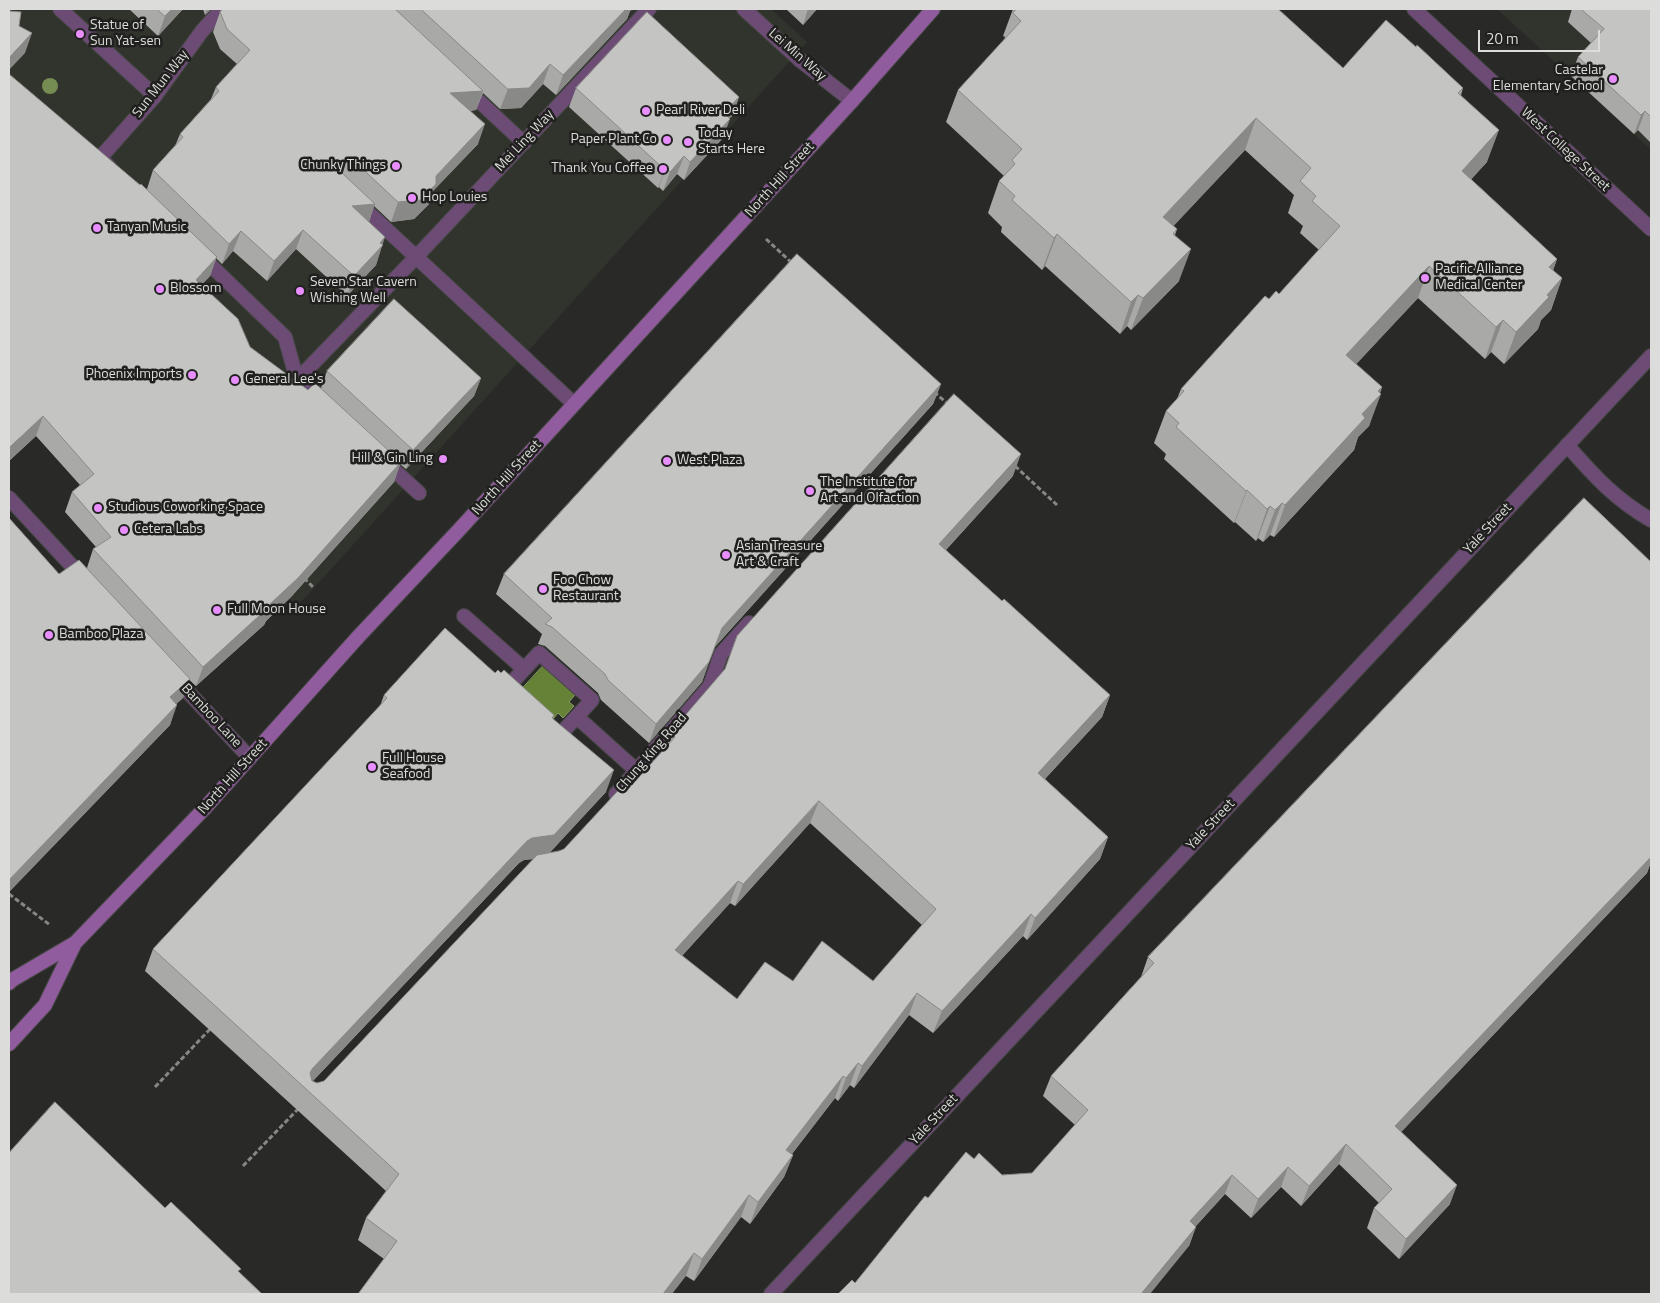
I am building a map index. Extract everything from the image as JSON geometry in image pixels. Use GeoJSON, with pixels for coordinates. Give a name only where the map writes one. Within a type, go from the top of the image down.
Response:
{"type":"FeatureCollection","features":[{"type":"Feature","properties":{"kind":"main road","name":"North Hill Street"},"geometry":{"type":"LineString","coordinates":[[9,983],[75,943],[250,758],[358,637],[458,532],[852,101],[933,9]]}},
{"type":"Feature","properties":{"kind":"main road","name":"North Hill Street"},"geometry":{"type":"LineString","coordinates":[[9,1044],[45,1005],[75,943]]}},
{"type":"Feature","properties":{"kind":"street"},"geometry":{"type":"LineString","coordinates":[[60,9],[155,96]]}},
{"type":"Feature","properties":{"kind":"street","name":"Sun Mun Way"},"geometry":{"type":"LineString","coordinates":[[121,178],[100,158],[155,96],[202,31],[222,9]]}},
{"type":"Feature","properties":{"kind":"street","name":"Mei Ling Way"},"geometry":{"type":"LineString","coordinates":[[297,380],[417,256],[649,9]]}},
{"type":"Feature","properties":{"kind":"street","name":"Lei Min Way"},"geometry":{"type":"LineString","coordinates":[[744,9],[800,60],[852,101]]}},
{"type":"Feature","properties":{"kind":"street","name":"West College Street"},"geometry":{"type":"LineString","coordinates":[[1414,9],[1651,230]]}},
{"type":"Feature","properties":{"kind":"street"},"geometry":{"type":"LineString","coordinates":[[459,83],[524,143]]}},
{"type":"Feature","properties":{"kind":"street"},"geometry":{"type":"LineString","coordinates":[[348,193],[574,404]]}},
{"type":"Feature","properties":{"kind":"street"},"geometry":{"type":"LineString","coordinates":[[192,247],[285,337],[297,380],[326,407]]}},
{"type":"Feature","properties":{"kind":"street","name":"Yale Street"},"geometry":{"type":"LineString","coordinates":[[771,1294],[1651,356]]}},
{"type":"Feature","properties":{"kind":"street"},"geometry":{"type":"LineString","coordinates":[[1568,445],[1597,480],[1631,509],[1651,520]]}},
{"type":"Feature","properties":{"kind":"street"},"geometry":{"type":"LineString","coordinates":[[375,452],[419,493]]}},
{"type":"Feature","properties":{"kind":"street"},"geometry":{"type":"LineString","coordinates":[[9,498],[90,586]]}},
{"type":"Feature","properties":{"kind":"street","name":"Chung King Road"},"geometry":{"type":"LineString","coordinates":[[604,807],[710,686],[721,654],[761,610]]}},
{"type":"Feature","properties":{"kind":"street"},"geometry":{"type":"LineString","coordinates":[[464,616],[524,669]]}},
{"type":"Feature","properties":{"kind":"street"},"geometry":{"type":"LineString","coordinates":[[539,653],[592,700],[577,717],[558,737],[506,689],[539,653]]}},
{"type":"Feature","properties":{"kind":"street","name":"Bamboo Lane"},"geometry":{"type":"LineString","coordinates":[[164,666],[250,758]]}},
{"type":"Feature","properties":{"kind":"street"},"geometry":{"type":"LineString","coordinates":[[577,717],[637,771]]}},
{"type":"Feature","properties":{"kind":"path"},"geometry":{"type":"LineString","coordinates":[[744,219],[796,267]]}},
{"type":"Feature","properties":{"kind":"path"},"geometry":{"type":"LineString","coordinates":[[932,390],[953,409]]}},
{"type":"Feature","properties":{"kind":"path"},"geometry":{"type":"LineString","coordinates":[[1008,460],[1057,505]]}},
{"type":"Feature","properties":{"kind":"path"},"geometry":{"type":"LineString","coordinates":[[299,573],[314,588]]}},
{"type":"Feature","properties":{"kind":"path"},"geometry":{"type":"LineString","coordinates":[[9,894],[75,943]]}},
{"type":"Feature","properties":{"kind":"path"},"geometry":{"type":"LineString","coordinates":[[156,1087],[216,1023]]}},
{"type":"Feature","properties":{"kind":"path"},"geometry":{"type":"LineString","coordinates":[[243,1166],[304,1104]]}},
{"type":"Feature","properties":{"kind":"shaded area"},"geometry":{"type":"Polygon","coordinates":[[[9,9],[771,9],[807,42],[296,606],[9,290],[9,9]]]}},
{"type":"Feature","properties":{"kind":"shaded area","name":"Castelar Elementary School"},"geometry":{"type":"Polygon","coordinates":[[[1497,9],[1651,9],[1651,150],[1497,9]]]}},
{"type":"Feature","properties":{"kind":"shaded area"},"geometry":{"type":"Polygon","coordinates":[[[543,666],[575,695],[569,702],[574,706],[563,718],[558,713],[553,719],[521,690],[543,666]]]}},
{"type":"Feature","properties":{"kind":"building"},"geometry":{"type":"Polygon","coordinates":[[[157,9],[172,9],[165,16],[157,9]]]}},
{"type":"Feature","properties":{"kind":"building"},"geometry":{"type":"Polygon","coordinates":[[[223,9],[395,9],[483,91],[450,93],[485,124],[436,176],[436,184],[421,200],[398,202],[354,161],[346,159],[342,162],[340,169],[342,173],[375,204],[352,206],[385,237],[380,243],[383,245],[354,276],[303,230],[274,261],[241,231],[229,244],[153,170],[183,137],[180,134],[219,91],[216,87],[250,50],[227,29],[220,12],[223,9]]]}},
{"type":"Feature","properties":{"kind":"building"},"geometry":{"type":"Polygon","coordinates":[[[421,9],[626,9],[563,75],[550,64],[529,88],[508,89],[421,9]]]}},
{"type":"Feature","properties":{"kind":"building","name":"Pacific Alliance Medical Center"},"geometry":{"type":"Polygon","coordinates":[[[1017,9],[1278,9],[1343,68],[1386,20],[1416,47],[1417,45],[1463,88],[1458,93],[1499,130],[1462,171],[1557,259],[1549,267],[1562,278],[1547,295],[1549,297],[1516,332],[1503,320],[1496,327],[1429,266],[1346,355],[1382,387],[1378,391],[1381,394],[1362,414],[1365,418],[1285,505],[1282,503],[1275,510],[1270,506],[1267,509],[1176,427],[1179,423],[1166,411],[1184,391],[1181,389],[1265,296],[1269,299],[1276,291],[1279,294],[1340,226],[1312,201],[1316,196],[1300,181],[1311,168],[1256,118],[1163,217],[1177,229],[1173,234],[1191,249],[1143,298],[1138,295],[1131,302],[1057,234],[1054,238],[1012,200],[1015,196],[999,181],[1015,164],[1012,160],[1022,149],[958,90],[1021,21],[1013,13],[1017,9]]]}},
{"type":"Feature","properties":{"kind":"building"},"geometry":{"type":"Polygon","coordinates":[[[1581,9],[1651,9],[1651,117],[1645,111],[1641,115],[1578,57],[1604,29],[1581,9]]]}},
{"type":"Feature","properties":{"kind":"building"},"geometry":{"type":"Polygon","coordinates":[[[9,11],[21,12],[19,26],[32,33],[9,58],[9,11]]]}},
{"type":"Feature","properties":{"kind":"building"},"geometry":{"type":"Polygon","coordinates":[[[647,12],[739,97],[724,113],[730,119],[690,162],[684,156],[670,172],[666,168],[665,170],[576,88],[647,12]]]}},
{"type":"Feature","properties":{"kind":"building"},"geometry":{"type":"Polygon","coordinates":[[[9,74],[141,184],[217,257],[196,280],[238,319],[250,347],[308,390],[315,383],[401,462],[298,578],[203,667],[93,549],[111,537],[72,492],[94,474],[43,416],[9,448],[9,74]]]}},
{"type":"Feature","properties":{"kind":"building"},"geometry":{"type":"Polygon","coordinates":[[[797,254],[941,384],[722,628],[709,662],[656,724],[608,680],[605,674],[552,627],[545,624],[552,618],[504,574],[797,254]]]}},
{"type":"Feature","properties":{"kind":"building"},"geometry":{"type":"Polygon","coordinates":[[[394,299],[481,378],[413,450],[327,371],[394,299]]]}},
{"type":"Feature","properties":{"kind":"building"},"geometry":{"type":"Polygon","coordinates":[[[954,394],[1021,454],[939,544],[1002,601],[1004,599],[1110,695],[1038,773],[1108,837],[1035,918],[1031,914],[942,1011],[917,993],[862,1066],[858,1063],[846,1078],[843,1076],[786,1150],[793,1155],[758,1202],[749,1195],[702,1259],[694,1253],[663,1294],[358,1294],[397,1241],[366,1218],[399,1174],[153,949],[387,698],[384,695],[445,628],[495,673],[498,670],[501,673],[504,670],[554,715],[552,718],[614,770],[554,835],[532,838],[527,841],[312,1069],[310,1073],[312,1081],[317,1083],[324,1081],[537,855],[564,849],[627,781],[632,785],[675,737],[670,733],[725,669],[737,636],[954,394]],[[819,801],[743,884],[738,881],[675,950],[737,999],[765,962],[793,981],[822,941],[873,981],[936,909],[819,801]]]}},
{"type":"Feature","properties":{"kind":"building"},"geometry":{"type":"Polygon","coordinates":[[[1584,498],[1651,562],[1651,857],[1395,1126],[1457,1185],[1406,1239],[1374,1208],[1392,1189],[1346,1144],[1309,1186],[1288,1167],[1258,1199],[1232,1175],[1190,1221],[1196,1227],[1141,1294],[838,1294],[852,1280],[855,1283],[925,1196],[928,1198],[966,1152],[974,1159],[979,1153],[1002,1175],[1032,1173],[1088,1110],[1051,1076],[1154,963],[1148,957],[1584,498]]]}},
{"type":"Feature","properties":{"kind":"building","name":"Bamboo Plaza"},"geometry":{"type":"Polygon","coordinates":[[[9,518],[59,574],[79,560],[190,679],[170,697],[177,705],[9,880],[9,518]]]}},
{"type":"Feature","properties":{"kind":"building"},"geometry":{"type":"Polygon","coordinates":[[[55,1102],[165,1208],[171,1202],[241,1269],[238,1271],[262,1294],[9,1294],[9,1153],[55,1102]]]}},
{"type":"Feature","properties":{"kind":"place","name":"Statue of Sun Yat-sen"},"geometry":{"type":"Point","coordinates":[80,34]}},
{"type":"Feature","properties":{"kind":"place","name":"Castelar Elementary School"},"geometry":{"type":"Point","coordinates":[1613,79]}},
{"type":"Feature","properties":{"kind":"place","name":"Pearl River Deli"},"geometry":{"type":"Point","coordinates":[646,111]}},
{"type":"Feature","properties":{"kind":"place","name":"Paper Plant Co"},"geometry":{"type":"Point","coordinates":[667,140]}},
{"type":"Feature","properties":{"kind":"place","name":"Today Starts Here"},"geometry":{"type":"Point","coordinates":[688,142]}},
{"type":"Feature","properties":{"kind":"place","name":"Chunky Things"},"geometry":{"type":"Point","coordinates":[396,166]}},
{"type":"Feature","properties":{"kind":"place","name":"Thank You Coffee"},"geometry":{"type":"Point","coordinates":[663,169]}},
{"type":"Feature","properties":{"kind":"place","name":"Hop Louies"},"geometry":{"type":"Point","coordinates":[412,198]}},
{"type":"Feature","properties":{"kind":"place","name":"Tanyan Music"},"geometry":{"type":"Point","coordinates":[97,228]}},
{"type":"Feature","properties":{"kind":"place","name":"Pacific Alliance Medical Center"},"geometry":{"type":"Point","coordinates":[1425,278]}},
{"type":"Feature","properties":{"kind":"place","name":"Blossom"},"geometry":{"type":"Point","coordinates":[160,289]}},
{"type":"Feature","properties":{"kind":"place","name":"Seven Star Cavern Wishing Well"},"geometry":{"type":"Point","coordinates":[300,291]}},
{"type":"Feature","properties":{"kind":"place","name":"Phoenix Imports"},"geometry":{"type":"Point","coordinates":[192,375]}},
{"type":"Feature","properties":{"kind":"place","name":"General Lee's"},"geometry":{"type":"Point","coordinates":[235,380]}},
{"type":"Feature","properties":{"kind":"place","name":"Hill & Gin Ling"},"geometry":{"type":"Point","coordinates":[443,459]}},
{"type":"Feature","properties":{"kind":"place","name":"West Plaza"},"geometry":{"type":"Point","coordinates":[667,461]}},
{"type":"Feature","properties":{"kind":"place","name":"The Institute for Art and Olfaction"},"geometry":{"type":"Point","coordinates":[810,491]}},
{"type":"Feature","properties":{"kind":"place","name":"Studious Coworking Space"},"geometry":{"type":"Point","coordinates":[98,508]}},
{"type":"Feature","properties":{"kind":"place","name":"Cetera Labs"},"geometry":{"type":"Point","coordinates":[124,530]}},
{"type":"Feature","properties":{"kind":"place","name":"Asian Treasure Art & Craft"},"geometry":{"type":"Point","coordinates":[726,555]}},
{"type":"Feature","properties":{"kind":"place","name":"Foo Chow Restaurant"},"geometry":{"type":"Point","coordinates":[543,589]}},
{"type":"Feature","properties":{"kind":"place","name":"Full Moon House"},"geometry":{"type":"Point","coordinates":[217,610]}},
{"type":"Feature","properties":{"kind":"place","name":"Bamboo Plaza"},"geometry":{"type":"Point","coordinates":[49,635]}},
{"type":"Feature","properties":{"kind":"place","name":"Full House Seafood"},"geometry":{"type":"Point","coordinates":[372,767]}}]}
